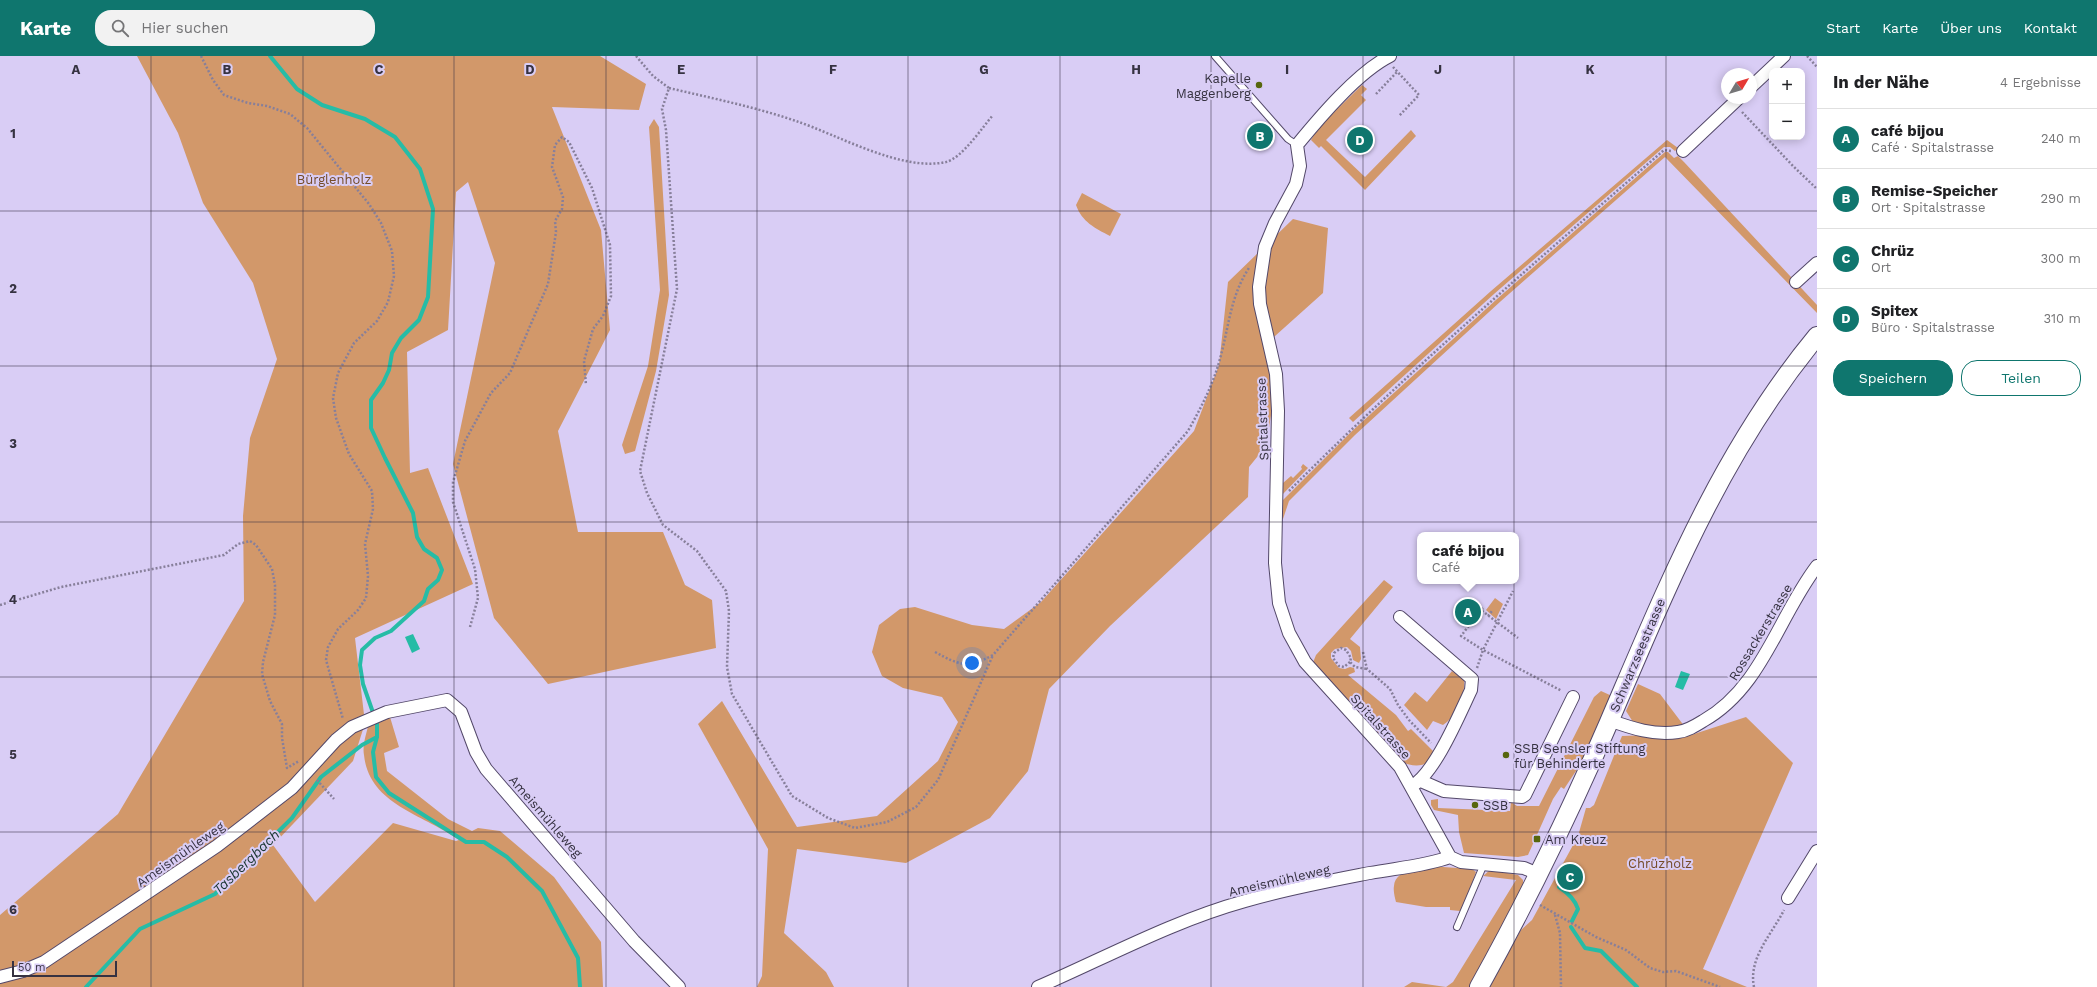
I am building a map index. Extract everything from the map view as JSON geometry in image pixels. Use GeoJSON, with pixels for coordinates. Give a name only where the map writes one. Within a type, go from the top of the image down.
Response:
{"type":"FeatureCollection","features":[{"type":"Feature","properties":{"kind":"main road","name":"Schwarzseestrasse"},"geometry":{"type":"LineString","coordinates":[[1479,987],[1538,874],[1609,720],[1684,549],[1719,480],[1756,419],[1817,336]]}},
{"type":"Feature","properties":{"kind":"street"},"geometry":{"type":"LineString","coordinates":[[1757,81],[1784,56]]}},
{"type":"Feature","properties":{"kind":"street"},"geometry":{"type":"LineString","coordinates":[[1297,145],[1341,96],[1374,64],[1386,57]]}},
{"type":"Feature","properties":{"kind":"street"},"geometry":{"type":"LineString","coordinates":[[1683,151],[1738,104]]}},
{"type":"Feature","properties":{"kind":"street","name":"Spitalstrasse"},"geometry":{"type":"LineString","coordinates":[[1297,145],[1300,166],[1296,184],[1275,223],[1265,247],[1259,287],[1260,304],[1270,345],[1276,382],[1278,418],[1275,563],[1279,603],[1289,633],[1301,656],[1315,675],[1416,783],[1450,857]]}},
{"type":"Feature","properties":{"kind":"street"},"geometry":{"type":"LineString","coordinates":[[1796,282],[1817,263]]}},
{"type":"Feature","properties":{"kind":"street","name":"Rossackerstrasse"},"geometry":{"type":"LineString","coordinates":[[1609,720],[1643,730],[1670,733],[1685,730],[1719,712],[1735,698],[1746,685],[1817,566]]}},
{"type":"Feature","properties":{"kind":"street"},"geometry":{"type":"LineString","coordinates":[[1400,617],[1472,679],[1471,690],[1439,752],[1416,783],[1444,791],[1522,797],[1525,795],[1573,697]]}},
{"type":"Feature","properties":{"kind":"street","name":"Ameismühleweg"},"geometry":{"type":"LineString","coordinates":[[0,977],[23,971],[44,962],[217,846],[292,788],[336,740],[352,727],[387,712],[447,700],[455,705],[461,712],[476,752],[486,768],[634,941],[679,987]]}},
{"type":"Feature","properties":{"kind":"street"},"geometry":{"type":"LineString","coordinates":[[1788,898],[1817,851]]}},
{"type":"Feature","properties":{"kind":"street"},"geometry":{"type":"LineString","coordinates":[[1450,857],[1461,862],[1524,868],[1538,874]]}},
{"type":"Feature","properties":{"kind":"street","name":"Ameismühleweg"},"geometry":{"type":"LineString","coordinates":[[1038,987],[1151,935],[1218,909],[1281,892],[1434,862],[1450,857]]}},
{"type":"Feature","properties":{"kind":"lane"},"geometry":{"type":"LineString","coordinates":[[1215,56],[1288,139],[1297,145]]}},
{"type":"Feature","properties":{"kind":"lane"},"geometry":{"type":"LineString","coordinates":[[1457,927],[1484,864]]}},
{"type":"Feature","properties":{"kind":"path"},"geometry":{"type":"LineString","coordinates":[[201,56],[213,80],[224,95],[248,103],[267,106],[290,114],[307,128],[369,204],[380,223],[392,251],[394,276],[388,302],[377,320],[354,344],[338,373],[333,398],[336,418],[349,454],[372,491],[373,509],[365,544],[368,576],[366,598],[358,610],[338,629],[328,647],[326,660],[352,727]]}},
{"type":"Feature","properties":{"kind":"path"},"geometry":{"type":"LineString","coordinates":[[636,56],[653,76],[669,88],[795,121],[879,153],[922,164],[947,162],[968,147],[993,115]]}},
{"type":"Feature","properties":{"kind":"path"},"geometry":{"type":"LineString","coordinates":[[1807,56],[1817,67]]}},
{"type":"Feature","properties":{"kind":"path"},"geometry":{"type":"LineString","coordinates":[[1386,57],[1397,72],[1419,95],[1398,116]]}},
{"type":"Feature","properties":{"kind":"path"},"geometry":{"type":"LineString","coordinates":[[1376,94],[1397,72]]}},
{"type":"Feature","properties":{"kind":"path"},"geometry":{"type":"LineString","coordinates":[[669,88],[662,109],[666,130],[677,289],[640,471],[647,493],[663,525],[697,551],[726,591],[728,611],[727,668],[732,694],[792,796],[828,818],[855,828],[887,822],[916,807],[938,780],[993,655],[1188,431],[1207,398],[1221,355],[1232,304],[1244,274],[1258,254],[1265,247]]}},
{"type":"Feature","properties":{"kind":"path"},"geometry":{"type":"LineString","coordinates":[[1740,104],[1794,167],[1817,189]]}},
{"type":"Feature","properties":{"kind":"path"},"geometry":{"type":"LineString","coordinates":[[470,627],[478,598],[475,569],[453,502],[453,482],[465,441],[491,393],[510,373],[548,284],[556,232],[555,221],[562,209],[562,197],[552,167],[555,145],[562,137],[569,142],[592,188],[610,245],[611,296],[603,316],[593,329],[584,361],[586,385]]}},
{"type":"Feature","properties":{"kind":"path"},"geometry":{"type":"LineString","coordinates":[[1276,501],[1283,498],[1350,429],[1495,297],[1664,150],[1670,150],[1674,155],[1683,151]]}},
{"type":"Feature","properties":{"kind":"path"},"geometry":{"type":"LineString","coordinates":[[0,606],[61,587],[224,555],[238,544],[250,541],[259,548],[272,569],[275,585],[275,615],[263,662],[262,674],[270,701],[282,724],[282,738],[287,768],[300,760]]}},
{"type":"Feature","properties":{"kind":"path"},"geometry":{"type":"LineString","coordinates":[[1472,679],[1484,650],[1513,591]]}},
{"type":"Feature","properties":{"kind":"path"},"geometry":{"type":"LineString","coordinates":[[1518,638],[1488,616],[1482,609],[1461,636],[1484,650],[1573,697]]}},
{"type":"Feature","properties":{"kind":"path"},"geometry":{"type":"LineString","coordinates":[[1488,616],[1492,611]]}},
{"type":"Feature","properties":{"kind":"path"},"geometry":{"type":"LineString","coordinates":[[1350,662],[1344,667],[1339,666],[1333,658],[1334,653],[1341,648],[1346,650],[1351,658],[1350,662],[1355,667],[1367,669],[1390,688],[1409,720],[1439,752]]}},
{"type":"Feature","properties":{"kind":"path"},"geometry":{"type":"LineString","coordinates":[[935,652],[956,663],[966,665],[980,663],[993,655]]}},
{"type":"Feature","properties":{"kind":"path"},"geometry":{"type":"LineString","coordinates":[[1363,652],[1367,669]]}},
{"type":"Feature","properties":{"kind":"path"},"geometry":{"type":"LineString","coordinates":[[312,774],[334,799]]}},
{"type":"Feature","properties":{"kind":"path"},"geometry":{"type":"LineString","coordinates":[[1558,870],[1568,875]]}},
{"type":"Feature","properties":{"kind":"path"},"geometry":{"type":"LineString","coordinates":[[1527,897],[1555,914],[1626,950],[1650,968],[1663,972],[1676,971],[1720,987]]}},
{"type":"Feature","properties":{"kind":"path"},"geometry":{"type":"LineString","coordinates":[[1754,987],[1754,968],[1758,954],[1784,910],[1788,898]]}},
{"type":"Feature","properties":{"kind":"path"},"geometry":{"type":"LineString","coordinates":[[1555,914],[1560,933],[1561,987]]}},
{"type":"Feature","properties":{"kind":"green space","name":"Bürglenholz"},"geometry":{"type":"Polygon","coordinates":[[[137,56],[600,56],[646,84],[639,110],[552,107],[601,230],[610,330],[558,431],[578,532],[663,532],[685,585],[712,600],[716,648],[548,684],[494,618],[453,464],[495,263],[468,182],[456,192],[448,330],[407,352],[410,473],[428,468],[473,584],[355,638],[365,723],[353,761],[273,845],[315,902],[393,823],[456,841],[459,840],[401,807],[387,797],[376,786],[368,772],[364,755],[364,743],[369,722],[390,717],[399,747],[384,753],[387,771],[448,819],[472,831],[478,828],[500,831],[554,877],[601,942],[603,987],[0,987],[0,915],[118,814],[244,601],[243,516],[250,438],[277,359],[253,283],[203,203],[178,133],[137,56]]]}},
{"type":"Feature","properties":{"kind":"green space"},"geometry":{"type":"Polygon","coordinates":[[[1362,85],[1367,89],[1361,95],[1366,100],[1326,140],[1365,177],[1411,130],[1416,136],[1365,190],[1321,146],[1319,148],[1311,140],[1318,128],[1362,85]]]}},
{"type":"Feature","properties":{"kind":"green space"},"geometry":{"type":"Polygon","coordinates":[[[654,119],[659,127],[669,295],[656,371],[635,451],[625,454],[622,445],[648,366],[660,290],[649,127],[654,119]]]}},
{"type":"Feature","properties":{"kind":"green space"},"geometry":{"type":"Polygon","coordinates":[[[1667,140],[1678,148],[1675,151],[1670,147],[1664,147],[1494,294],[1353,422],[1349,418],[1491,291],[1667,140]]]}},
{"type":"Feature","properties":{"kind":"green space"},"geometry":{"type":"Polygon","coordinates":[[[1665,152],[1668,152],[1674,158],[1678,156],[1684,162],[1817,305],[1817,313],[1665,157],[1501,301],[1355,435],[1289,501],[1283,519],[1280,517],[1282,501],[1351,432],[1497,299],[1665,152]]]}},
{"type":"Feature","properties":{"kind":"green space"},"geometry":{"type":"Polygon","coordinates":[[[1082,193],[1121,214],[1110,236],[1094,227],[1082,216],[1076,205],[1082,193]]]}},
{"type":"Feature","properties":{"kind":"green space"},"geometry":{"type":"Polygon","coordinates":[[[1293,219],[1328,228],[1323,293],[1264,346],[1271,375],[1272,409],[1266,446],[1249,467],[1248,497],[1110,626],[1049,689],[1028,771],[990,818],[906,863],[797,849],[784,933],[826,972],[834,987],[757,987],[762,976],[768,849],[698,724],[722,701],[797,827],[877,816],[938,761],[958,722],[942,697],[903,688],[882,676],[872,652],[879,625],[900,609],[915,607],[972,625],[1004,629],[1041,602],[1194,431],[1219,365],[1228,282],[1293,219]]]}},
{"type":"Feature","properties":{"kind":"green space"},"geometry":{"type":"Polygon","coordinates":[[[1303,464],[1308,468],[1282,495],[1283,483],[1291,476],[1293,478],[1302,469],[1301,467],[1303,464]]]}},
{"type":"Feature","properties":{"kind":"green space"},"geometry":{"type":"Polygon","coordinates":[[[1384,580],[1393,587],[1350,639],[1360,647],[1361,659],[1359,663],[1353,660],[1351,651],[1347,647],[1335,649],[1331,653],[1331,658],[1339,668],[1354,668],[1355,672],[1348,675],[1396,715],[1408,731],[1411,729],[1433,751],[1432,757],[1425,764],[1414,765],[1404,763],[1399,760],[1312,665],[1316,655],[1384,580]]]}},
{"type":"Feature","properties":{"kind":"green space"},"geometry":{"type":"Polygon","coordinates":[[[1495,598],[1503,604],[1496,619],[1486,610],[1495,598]]]}},
{"type":"Feature","properties":{"kind":"green space"},"geometry":{"type":"Polygon","coordinates":[[[1452,671],[1464,680],[1463,692],[1459,705],[1452,717],[1447,722],[1443,725],[1433,721],[1427,730],[1404,705],[1415,692],[1427,702],[1452,671]]]}},
{"type":"Feature","properties":{"kind":"green space","name":"Chrüzholz"},"geometry":{"type":"Polygon","coordinates":[[[1638,684],[1660,694],[1691,735],[1746,717],[1793,763],[1703,969],[1747,987],[1489,987],[1521,930],[1532,920],[1578,836],[1586,808],[1590,808],[1594,805],[1622,736],[1650,735],[1650,726],[1633,722],[1626,711],[1638,684]],[[1565,871],[1563,876],[1570,882],[1575,874],[1565,871]]]}},
{"type":"Feature","properties":{"kind":"green space"},"geometry":{"type":"Polygon","coordinates":[[[1601,691],[1612,696],[1584,759],[1564,789],[1561,787],[1553,799],[1528,855],[1518,857],[1464,853],[1459,832],[1458,815],[1434,810],[1431,805],[1431,800],[1438,799],[1438,808],[1510,811],[1511,802],[1517,806],[1539,806],[1594,697],[1601,691]]]}},
{"type":"Feature","properties":{"kind":"green space"},"geometry":{"type":"Polygon","coordinates":[[[1443,867],[1472,869],[1476,872],[1464,907],[1460,911],[1450,910],[1450,907],[1426,907],[1396,902],[1394,886],[1400,875],[1414,869],[1443,867]]]}},
{"type":"Feature","properties":{"kind":"green space"},"geometry":{"type":"Polygon","coordinates":[[[1490,870],[1518,875],[1523,880],[1523,887],[1470,987],[1446,987],[1453,982],[1516,880],[1483,876],[1490,870]]]}},
{"type":"Feature","properties":{"kind":"green space"},"geometry":{"type":"Polygon","coordinates":[[[1412,982],[1446,987],[1404,987],[1412,982]]]}},
{"type":"Feature","properties":{"kind":"shaded area"},"geometry":{"type":"Polygon","coordinates":[[[413,634],[420,649],[412,653],[405,637],[413,634]]]}},
{"type":"Feature","properties":{"kind":"shaded area"},"geometry":{"type":"Polygon","coordinates":[[[1681,671],[1690,674],[1683,690],[1675,687],[1681,671]]]}},
{"type":"Feature","properties":{"kind":"waterway"},"geometry":{"type":"LineString","coordinates":[[270,56],[297,89],[322,105],[365,119],[395,137],[420,169],[433,209],[428,297],[419,320],[401,338],[392,353],[389,370],[383,383],[371,400],[371,428],[413,513],[417,537],[424,549],[437,558],[442,570],[438,580],[428,589],[424,601],[391,631],[375,638],[362,650],[360,665],[363,684],[377,724],[377,737],[373,752],[376,777],[389,793],[466,842],[484,842],[507,857],[542,891],[578,958],[580,987]]}},
{"type":"Feature","properties":{"kind":"waterway","name":"Tasbergbach"},"geometry":{"type":"LineString","coordinates":[[86,987],[140,929],[215,894],[292,818],[321,777],[362,745],[377,737]]}},
{"type":"Feature","properties":{"kind":"waterway"},"geometry":{"type":"LineString","coordinates":[[1559,887],[1571,896],[1577,905],[1578,909],[1572,921]]}},
{"type":"Feature","properties":{"kind":"waterway"},"geometry":{"type":"LineString","coordinates":[[1571,927],[1585,948],[1601,951],[1637,987]]}},
{"type":"Feature","properties":{"kind":"place","name":"Kapelle Maggenberg"},"geometry":{"type":"Point","coordinates":[1259,85]}},
{"type":"Feature","properties":{"kind":"place","name":"Remise-Speicher"},"geometry":{"type":"Point","coordinates":[1260,136]}},
{"type":"Feature","properties":{"kind":"place","name":"Spitex"},"geometry":{"type":"Point","coordinates":[1360,140]}},
{"type":"Feature","properties":{"kind":"place","name":"café bijou"},"geometry":{"type":"Point","coordinates":[1468,612]}},
{"type":"Feature","properties":{"kind":"place","name":"SSB Sensler Stiftung für Behinderte"},"geometry":{"type":"Point","coordinates":[1506,755]}},
{"type":"Feature","properties":{"kind":"place","name":"SSB"},"geometry":{"type":"Point","coordinates":[1475,805]}},
{"type":"Feature","properties":{"kind":"place","name":"Am Kreuz"},"geometry":{"type":"Point","coordinates":[1537,839]}},
{"type":"Feature","properties":{"kind":"place","name":"Chrüz"},"geometry":{"type":"Point","coordinates":[1570,877]}}]}
